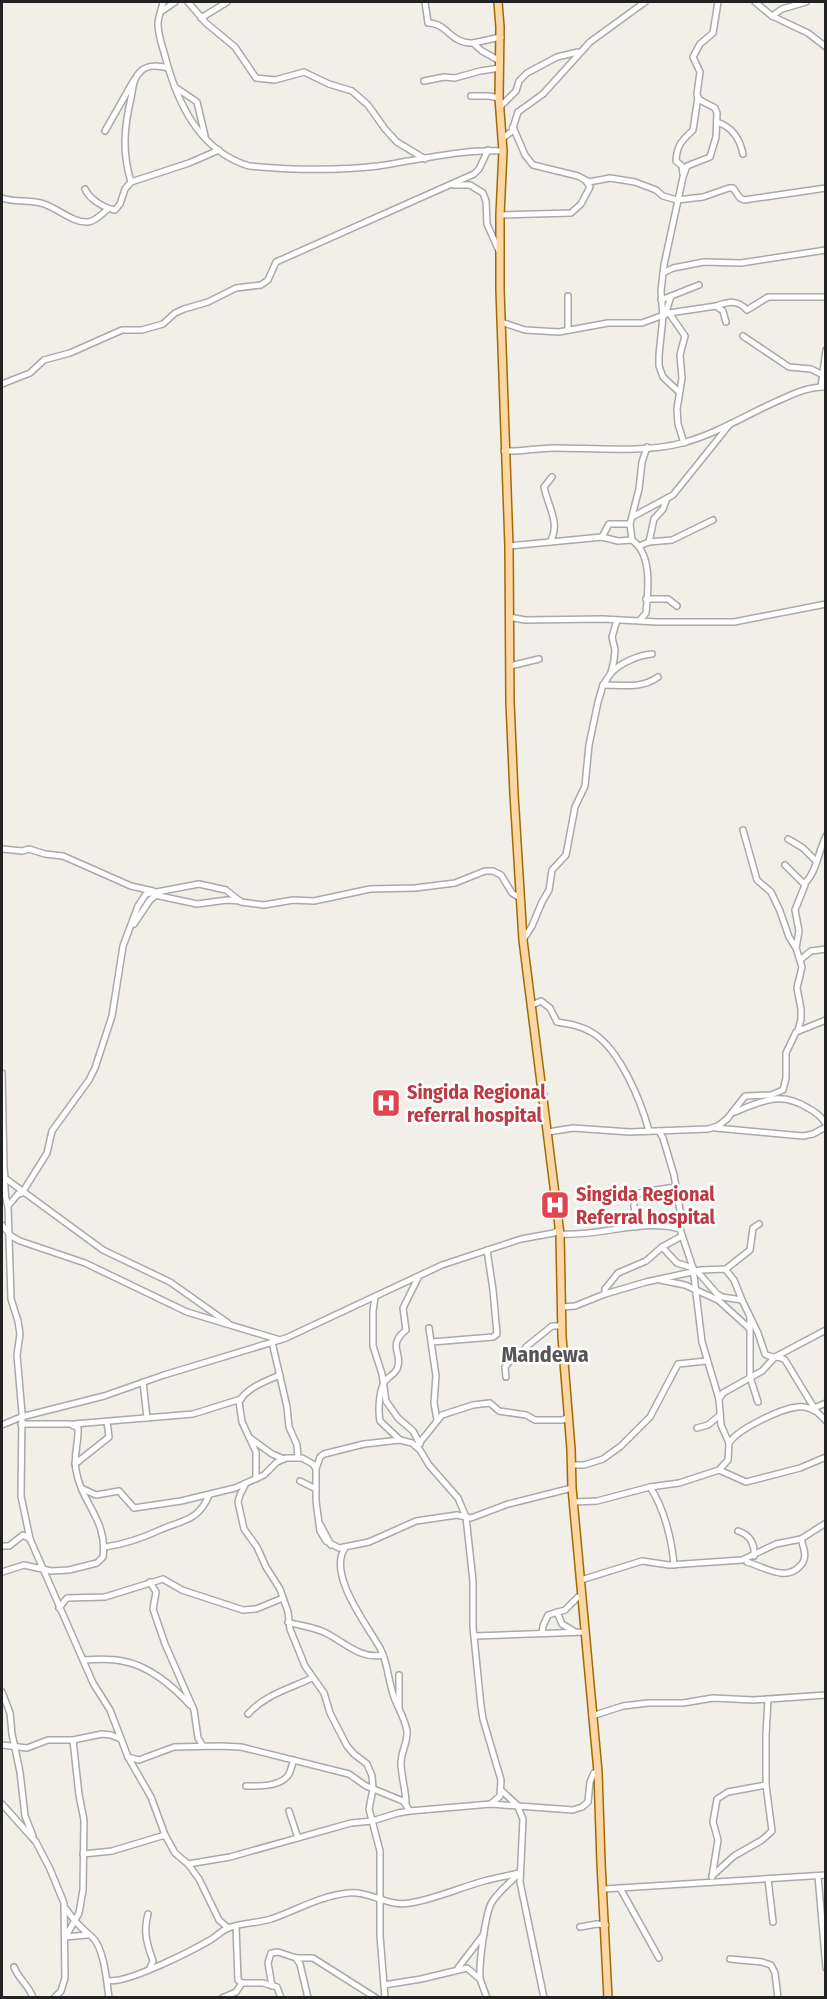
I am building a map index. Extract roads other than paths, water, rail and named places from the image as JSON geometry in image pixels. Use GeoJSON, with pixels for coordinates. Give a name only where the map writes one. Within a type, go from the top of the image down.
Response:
{"type":"FeatureCollection","features":[{"type":"Feature","properties":{"kind":"main road"},"geometry":{"type":"LineString","coordinates":[[498,2],[501,37],[500,103],[503,151],[500,252],[504,451],[520,898],[523,940],[560,1232],[562,1323],[572,1488],[582,1596],[581,1633],[598,1772],[608,1998]]}},
{"type":"Feature","properties":{"kind":"street"},"geometry":{"type":"LineString","coordinates":[[158,2],[161,11]]}},
{"type":"Feature","properties":{"kind":"street"},"geometry":{"type":"LineString","coordinates":[[163,2],[158,19],[158,30],[175,87],[190,120],[206,138],[232,159],[249,166],[346,169],[488,150],[503,151]]}},
{"type":"Feature","properties":{"kind":"street"},"geometry":{"type":"LineString","coordinates":[[161,11],[175,2]]}},
{"type":"Feature","properties":{"kind":"street"},"geometry":{"type":"LineString","coordinates":[[188,2],[201,18],[235,47],[256,78],[275,80],[304,72],[329,84],[347,88],[364,100],[396,142],[426,159]]}},
{"type":"Feature","properties":{"kind":"street"},"geometry":{"type":"LineString","coordinates":[[201,18],[226,2]]}},
{"type":"Feature","properties":{"kind":"street"},"geometry":{"type":"LineString","coordinates":[[425,2],[428,22],[439,25],[462,43],[501,37]]}},
{"type":"Feature","properties":{"kind":"street"},"geometry":{"type":"LineString","coordinates":[[502,138],[513,127],[518,112],[543,94],[580,52],[608,27],[645,2]]}},
{"type":"Feature","properties":{"kind":"street"},"geometry":{"type":"LineString","coordinates":[[683,177],[682,167],[676,161],[682,139],[693,130],[700,72],[693,57],[700,44],[713,33],[718,2]]}},
{"type":"Feature","properties":{"kind":"street"},"geometry":{"type":"LineString","coordinates":[[755,2],[772,16],[808,33],[825,47]]}},
{"type":"Feature","properties":{"kind":"street"},"geometry":{"type":"LineString","coordinates":[[772,16],[782,9],[806,2]]}},
{"type":"Feature","properties":{"kind":"street"},"geometry":{"type":"LineString","coordinates":[[473,43],[500,65]]}},
{"type":"Feature","properties":{"kind":"street"},"geometry":{"type":"LineString","coordinates":[[471,96],[489,96],[500,103],[516,91],[520,79],[527,73],[557,57],[580,52]]}},
{"type":"Feature","properties":{"kind":"street"},"geometry":{"type":"LineString","coordinates":[[424,81],[444,77],[455,78],[500,65]]}},
{"type":"Feature","properties":{"kind":"street"},"geometry":{"type":"LineString","coordinates":[[105,131],[128,88],[141,71],[148,67],[168,68]]}},
{"type":"Feature","properties":{"kind":"street"},"geometry":{"type":"LineString","coordinates":[[131,182],[125,148],[124,124],[135,78]]}},
{"type":"Feature","properties":{"kind":"street"},"geometry":{"type":"LineString","coordinates":[[175,87],[197,102],[206,138]]}},
{"type":"Feature","properties":{"kind":"street"},"geometry":{"type":"LineString","coordinates":[[684,443],[678,424],[677,409],[682,378],[680,355],[685,336],[666,315],[661,300],[663,273],[683,177],[687,166],[710,156],[713,150],[717,122],[715,108],[702,102],[698,95]]}},
{"type":"Feature","properties":{"kind":"street"},"geometry":{"type":"LineString","coordinates":[[717,122],[732,131],[740,142],[743,154]]}},
{"type":"Feature","properties":{"kind":"street"},"geometry":{"type":"LineString","coordinates":[[513,127],[525,155],[533,165],[594,182],[610,178],[635,182],[656,190],[663,196],[677,200],[704,197],[729,188],[734,189],[744,200],[825,188]]}},
{"type":"Feature","properties":{"kind":"street"},"geometry":{"type":"LineString","coordinates":[[85,189],[89,196],[108,209],[115,210],[119,207],[123,192],[131,182],[189,163],[219,150]]}},
{"type":"Feature","properties":{"kind":"street"},"geometry":{"type":"LineString","coordinates":[[2,384],[30,373],[44,360],[70,353],[122,330],[142,330],[163,324],[175,313],[208,302],[236,288],[261,285],[267,280],[274,264],[278,261],[474,174],[488,150]]}},
{"type":"Feature","properties":{"kind":"street"},"geometry":{"type":"LineString","coordinates":[[500,215],[526,213],[534,216],[571,213],[581,204],[590,186],[585,180]]}},
{"type":"Feature","properties":{"kind":"street"},"geometry":{"type":"LineString","coordinates":[[452,185],[470,185],[483,193],[486,201],[487,224],[500,252]]}},
{"type":"Feature","properties":{"kind":"street"},"geometry":{"type":"LineString","coordinates":[[2,198],[16,202],[29,201],[44,204],[72,219],[86,222],[95,220],[108,209]]}},
{"type":"Feature","properties":{"kind":"street"},"geometry":{"type":"LineString","coordinates":[[663,273],[673,268],[704,262],[746,263],[825,250]]}},
{"type":"Feature","properties":{"kind":"street"},"geometry":{"type":"LineString","coordinates":[[661,300],[699,285]]}},
{"type":"Feature","properties":{"kind":"street"},"geometry":{"type":"LineString","coordinates":[[568,296],[568,330]]}},
{"type":"Feature","properties":{"kind":"street"},"geometry":{"type":"LineString","coordinates":[[670,296],[659,366],[665,381],[679,392]]}},
{"type":"Feature","properties":{"kind":"street"},"geometry":{"type":"LineString","coordinates":[[501,322],[514,328],[548,333],[608,323],[642,323],[666,315],[731,302],[747,310],[768,297],[825,297]]}},
{"type":"Feature","properties":{"kind":"street"},"geometry":{"type":"LineString","coordinates":[[716,306],[723,311],[726,322]]}},
{"type":"Feature","properties":{"kind":"street"},"geometry":{"type":"LineString","coordinates":[[743,336],[789,368],[811,369],[823,375]]}},
{"type":"Feature","properties":{"kind":"street"},"geometry":{"type":"LineString","coordinates":[[504,451],[518,452],[546,448],[667,447],[684,443],[789,396],[822,388],[825,350]]}},
{"type":"Feature","properties":{"kind":"street"},"geometry":{"type":"LineString","coordinates":[[634,516],[673,495],[731,423]]}},
{"type":"Feature","properties":{"kind":"street"},"geometry":{"type":"LineString","coordinates":[[640,620],[646,613],[646,566],[639,546],[632,540],[630,524],[634,516],[642,462],[647,447]]}},
{"type":"Feature","properties":{"kind":"street"},"geometry":{"type":"LineString","coordinates":[[550,542],[554,536],[555,524],[544,487],[552,477]]}},
{"type":"Feature","properties":{"kind":"street"},"geometry":{"type":"LineString","coordinates":[[649,542],[654,519],[663,509],[667,498]]}},
{"type":"Feature","properties":{"kind":"street"},"geometry":{"type":"LineString","coordinates":[[639,546],[649,542],[672,540],[713,520]]}},
{"type":"Feature","properties":{"kind":"street"},"geometry":{"type":"LineString","coordinates":[[602,537],[609,524],[616,523],[625,526],[630,524]]}},
{"type":"Feature","properties":{"kind":"street"},"geometry":{"type":"LineString","coordinates":[[508,546],[602,537],[618,541],[632,540]]}},
{"type":"Feature","properties":{"kind":"street"},"geometry":{"type":"LineString","coordinates":[[646,599],[668,598],[677,606]]}},
{"type":"Feature","properties":{"kind":"street"},"geometry":{"type":"LineString","coordinates":[[509,617],[525,620],[734,622],[825,604]]}},
{"type":"Feature","properties":{"kind":"street"},"geometry":{"type":"LineString","coordinates":[[611,674],[615,650],[612,637],[617,620]]}},
{"type":"Feature","properties":{"kind":"street"},"geometry":{"type":"LineString","coordinates":[[523,940],[549,890],[552,870],[566,855],[575,807],[585,786],[589,745],[603,685],[620,664],[639,656],[652,654]]}},
{"type":"Feature","properties":{"kind":"street"},"geometry":{"type":"LineString","coordinates":[[510,666],[538,659]]}},
{"type":"Feature","properties":{"kind":"street"},"geometry":{"type":"LineString","coordinates":[[603,685],[640,686],[658,677]]}},
{"type":"Feature","properties":{"kind":"street"},"geometry":{"type":"LineString","coordinates":[[713,1128],[732,1113],[745,1096],[771,1095],[783,1090],[786,1078],[786,1053],[801,1019],[797,988],[802,971],[800,960],[771,892],[757,880],[743,830]]}},
{"type":"Feature","properties":{"kind":"street"},"geometry":{"type":"LineString","coordinates":[[796,948],[799,931],[796,906],[804,892],[805,883],[811,877],[825,836]]}},
{"type":"Feature","properties":{"kind":"street"},"geometry":{"type":"LineString","coordinates":[[788,839],[803,848],[816,861]]}},
{"type":"Feature","properties":{"kind":"street"},"geometry":{"type":"LineString","coordinates":[[2,849],[22,851],[29,849],[63,856],[131,886],[197,904],[227,900],[264,905],[293,900],[314,901],[370,889],[415,888],[455,883],[485,871],[493,871],[501,875],[512,893],[520,898]]}},
{"type":"Feature","properties":{"kind":"street"},"geometry":{"type":"LineString","coordinates":[[785,865],[805,883]]}},
{"type":"Feature","properties":{"kind":"street"},"geometry":{"type":"LineString","coordinates":[[8,1206],[22,1192],[47,1153],[52,1131],[89,1080],[95,1068],[112,1016],[123,946],[138,906],[146,893],[199,885],[226,890],[241,902]]}},
{"type":"Feature","properties":{"kind":"street"},"geometry":{"type":"LineString","coordinates":[[800,960],[811,951],[825,949]]}},
{"type":"Feature","properties":{"kind":"street"},"geometry":{"type":"LineString","coordinates":[[532,1005],[541,1001],[550,1008],[557,1023],[577,1026],[594,1034],[603,1042],[620,1064],[632,1087],[649,1131]]}},
{"type":"Feature","properties":{"kind":"street"},"geometry":{"type":"LineString","coordinates":[[798,1030],[825,1020]]}},
{"type":"Feature","properties":{"kind":"street"},"geometry":{"type":"LineString","coordinates":[[2,1076],[2,1125],[10,1233],[11,1299],[20,1334],[17,1355],[21,1417],[21,1496],[30,1539],[93,1683],[110,1710],[128,1757],[151,1797],[165,1835],[175,1853],[188,1864],[199,1879],[219,1920],[228,1928]]}},
{"type":"Feature","properties":{"kind":"street"},"geometry":{"type":"LineString","coordinates":[[548,1132],[573,1128],[617,1132],[713,1128],[803,1136],[813,1134],[825,1125],[815,1112],[792,1099],[766,1100],[732,1113]]}},
{"type":"Feature","properties":{"kind":"street"},"geometry":{"type":"LineString","coordinates":[[574,1502],[597,1501],[650,1487],[670,1485],[718,1470],[728,1460],[729,1443],[721,1425],[719,1398],[706,1361],[695,1290],[695,1270],[681,1232],[676,1187],[664,1140],[659,1131]]}},
{"type":"Feature","properties":{"kind":"street"},"geometry":{"type":"LineString","coordinates":[[664,1140],[667,1131]]}},
{"type":"Feature","properties":{"kind":"street"},"geometry":{"type":"LineString","coordinates":[[2,1176],[103,1250],[170,1282],[233,1326]]}},
{"type":"Feature","properties":{"kind":"street"},"geometry":{"type":"LineString","coordinates":[[636,1227],[635,1196],[642,1192],[676,1187]]}},
{"type":"Feature","properties":{"kind":"street"},"geometry":{"type":"LineString","coordinates":[[562,1307],[575,1306],[605,1294],[695,1270],[726,1269],[750,1250],[753,1228],[759,1224]]}},
{"type":"Feature","properties":{"kind":"street"},"geometry":{"type":"LineString","coordinates":[[2,1225],[20,1241],[85,1263],[187,1312],[280,1340]]}},
{"type":"Feature","properties":{"kind":"street"},"geometry":{"type":"LineString","coordinates":[[2,1425],[21,1417],[104,1396],[280,1340],[442,1265],[521,1239],[560,1232],[575,1235],[665,1225],[681,1232]]}},
{"type":"Feature","properties":{"kind":"street"},"geometry":{"type":"LineString","coordinates":[[605,1294],[605,1289],[615,1276],[646,1261],[681,1232]]}},
{"type":"Feature","properties":{"kind":"street"},"geometry":{"type":"LineString","coordinates":[[662,1247],[678,1263],[695,1270],[722,1297],[742,1300]]}},
{"type":"Feature","properties":{"kind":"street"},"geometry":{"type":"LineString","coordinates":[[432,1342],[493,1337],[497,1334],[487,1250]]}},
{"type":"Feature","properties":{"kind":"street"},"geometry":{"type":"LineString","coordinates":[[726,1269],[734,1280],[764,1352],[767,1356],[781,1357],[785,1360],[825,1421]]}},
{"type":"Feature","properties":{"kind":"street"},"geometry":{"type":"LineString","coordinates":[[400,1440],[380,1421],[383,1383],[397,1369],[396,1344],[399,1336],[406,1330],[403,1308],[413,1284],[421,1275]]}},
{"type":"Feature","properties":{"kind":"street"},"geometry":{"type":"LineString","coordinates":[[658,1279],[678,1283],[718,1300],[749,1328]]}},
{"type":"Feature","properties":{"kind":"street"},"geometry":{"type":"LineString","coordinates":[[713,1290],[718,1300]]}},
{"type":"Feature","properties":{"kind":"street"},"geometry":{"type":"LineString","coordinates":[[375,1297],[373,1346],[388,1407],[402,1423],[413,1431],[429,1465],[458,1498],[466,1517],[483,1719],[497,1763],[501,1790],[498,1798],[491,1804]]}},
{"type":"Feature","properties":{"kind":"street"},"geometry":{"type":"LineString","coordinates":[[750,1318],[750,1377],[758,1402]]}},
{"type":"Feature","properties":{"kind":"street"},"geometry":{"type":"LineString","coordinates":[[507,1377],[505,1367],[507,1363],[520,1356],[526,1347],[552,1326],[559,1326],[562,1323]]}},
{"type":"Feature","properties":{"kind":"street"},"geometry":{"type":"LineString","coordinates":[[429,1328],[437,1384],[434,1403],[437,1420]]}},
{"type":"Feature","properties":{"kind":"street"},"geometry":{"type":"LineString","coordinates":[[719,1398],[723,1393],[762,1371],[775,1357],[825,1330]]}},
{"type":"Feature","properties":{"kind":"street"},"geometry":{"type":"LineString","coordinates":[[272,1342],[289,1427],[297,1445],[298,1458]]}},
{"type":"Feature","properties":{"kind":"street"},"geometry":{"type":"LineString","coordinates":[[571,1465],[584,1465],[603,1459],[615,1452],[650,1417],[678,1364],[706,1361]]}},
{"type":"Feature","properties":{"kind":"street"},"geometry":{"type":"LineString","coordinates":[[21,1424],[74,1425],[193,1414],[240,1399],[252,1389],[280,1374]]}},
{"type":"Feature","properties":{"kind":"street"},"geometry":{"type":"LineString","coordinates":[[143,1382],[147,1418]]}},
{"type":"Feature","properties":{"kind":"street"},"geometry":{"type":"LineString","coordinates":[[240,1399],[239,1409],[257,1457],[256,1479]]}},
{"type":"Feature","properties":{"kind":"street"},"geometry":{"type":"LineString","coordinates":[[418,1445],[437,1420],[448,1412],[488,1402],[499,1412],[526,1415],[535,1420],[563,1420],[568,1417]]}},
{"type":"Feature","properties":{"kind":"street"},"geometry":{"type":"LineString","coordinates":[[729,1443],[741,1430],[781,1411],[800,1407],[815,1409],[825,1403]]}},
{"type":"Feature","properties":{"kind":"street"},"geometry":{"type":"LineString","coordinates":[[697,1428],[708,1425],[720,1415]]}},
{"type":"Feature","properties":{"kind":"street"},"geometry":{"type":"LineString","coordinates":[[75,1464],[109,1436],[107,1422]]}},
{"type":"Feature","properties":{"kind":"street"},"geometry":{"type":"LineString","coordinates":[[2,1572],[24,1565],[61,1571],[89,1566],[101,1561],[103,1557],[105,1547],[101,1527],[75,1470],[79,1434],[78,1428],[74,1425]]}},
{"type":"Feature","properties":{"kind":"street"},"geometry":{"type":"LineString","coordinates":[[250,1438],[272,1454],[285,1459]]}},
{"type":"Feature","properties":{"kind":"street"},"geometry":{"type":"LineString","coordinates":[[418,1445],[400,1440],[364,1444],[320,1457],[316,1470],[319,1523],[332,1545],[345,1548],[369,1542],[416,1521],[457,1515],[471,1518],[508,1504],[572,1488]]}},
{"type":"Feature","properties":{"kind":"street"},"geometry":{"type":"LineString","coordinates":[[718,1470],[746,1482],[800,1468],[825,1457]]}},
{"type":"Feature","properties":{"kind":"street"},"geometry":{"type":"LineString","coordinates":[[83,1489],[96,1495],[119,1491],[134,1508],[209,1495],[246,1483],[256,1479],[272,1469],[277,1462],[285,1459],[298,1458],[313,1464],[316,1470]]}},
{"type":"Feature","properties":{"kind":"street"},"geometry":{"type":"LineString","coordinates":[[300,1481],[316,1490]]}},
{"type":"Feature","properties":{"kind":"street"},"geometry":{"type":"LineString","coordinates":[[246,1483],[238,1498],[244,1529],[278,1585],[288,1612],[288,1622],[293,1639],[312,1678],[324,1693],[330,1713],[347,1746],[369,1768],[373,1789],[369,1809],[380,1851],[380,1935],[386,1998]]}},
{"type":"Feature","properties":{"kind":"street"},"geometry":{"type":"LineString","coordinates":[[650,1487],[663,1517],[674,1565]]}},
{"type":"Feature","properties":{"kind":"street"},"geometry":{"type":"LineString","coordinates":[[105,1547],[136,1541],[189,1520],[200,1511],[209,1495]]}},
{"type":"Feature","properties":{"kind":"street"},"geometry":{"type":"LineString","coordinates":[[581,1580],[642,1561],[674,1565],[742,1560],[776,1544],[801,1539],[825,1523]]}},
{"type":"Feature","properties":{"kind":"street"},"geometry":{"type":"LineString","coordinates":[[738,1531],[751,1539],[754,1556]]}},
{"type":"Feature","properties":{"kind":"street"},"geometry":{"type":"LineString","coordinates":[[2,1545],[9,1546],[23,1535],[30,1539]]}},
{"type":"Feature","properties":{"kind":"street"},"geometry":{"type":"LineString","coordinates":[[747,1562],[780,1574],[795,1571],[803,1563],[805,1557],[801,1539]]}},
{"type":"Feature","properties":{"kind":"street"},"geometry":{"type":"LineString","coordinates":[[345,1548],[339,1558],[348,1590],[356,1610],[384,1659],[407,1735],[401,1765],[406,1804],[410,1811]]}},
{"type":"Feature","properties":{"kind":"street"},"geometry":{"type":"LineString","coordinates":[[59,1608],[67,1598],[105,1597],[165,1579],[182,1590],[243,1610],[256,1609],[283,1598]]}},
{"type":"Feature","properties":{"kind":"street"},"geometry":{"type":"LineString","coordinates":[[150,1582],[156,1592],[153,1609],[165,1644],[194,1710],[198,1738],[203,1746]]}},
{"type":"Feature","properties":{"kind":"street"},"geometry":{"type":"LineString","coordinates":[[542,1633],[548,1615],[564,1610],[582,1596]]}},
{"type":"Feature","properties":{"kind":"street"},"geometry":{"type":"LineString","coordinates":[[557,1612],[562,1624],[581,1633]]}},
{"type":"Feature","properties":{"kind":"street"},"geometry":{"type":"LineString","coordinates":[[288,1622],[322,1631],[343,1645],[384,1659]]}},
{"type":"Feature","properties":{"kind":"street"},"geometry":{"type":"LineString","coordinates":[[475,1636],[581,1633]]}},
{"type":"Feature","properties":{"kind":"street"},"geometry":{"type":"LineString","coordinates":[[83,1660],[114,1660],[137,1666],[160,1678],[194,1710]]}},
{"type":"Feature","properties":{"kind":"street"},"geometry":{"type":"LineString","coordinates":[[399,1675],[400,1712]]}},
{"type":"Feature","properties":{"kind":"street"},"geometry":{"type":"LineString","coordinates":[[248,1714],[259,1702],[269,1696],[312,1678]]}},
{"type":"Feature","properties":{"kind":"street"},"geometry":{"type":"LineString","coordinates":[[2,1692],[10,1713],[25,1815],[65,1908],[74,1922],[87,1935],[94,1938],[97,1944],[107,1980],[109,1998]]}},
{"type":"Feature","properties":{"kind":"street"},"geometry":{"type":"LineString","coordinates":[[592,1716],[623,1706],[648,1703],[682,1703],[713,1698],[768,1699],[825,1695]]}},
{"type":"Feature","properties":{"kind":"street"},"geometry":{"type":"LineString","coordinates":[[711,1879],[734,1856],[762,1840],[772,1831],[766,1785],[768,1699]]}},
{"type":"Feature","properties":{"kind":"street"},"geometry":{"type":"LineString","coordinates":[[2,1745],[24,1748],[48,1740],[73,1740],[102,1734],[121,1739]]}},
{"type":"Feature","properties":{"kind":"street"},"geometry":{"type":"LineString","coordinates":[[65,1937],[79,1913],[83,1890],[84,1820],[73,1740]]}},
{"type":"Feature","properties":{"kind":"street"},"geometry":{"type":"LineString","coordinates":[[128,1757],[139,1760],[170,1748],[241,1747],[349,1774],[373,1789],[406,1804]]}},
{"type":"Feature","properties":{"kind":"street"},"geometry":{"type":"LineString","coordinates":[[18,1756],[24,1748]]}},
{"type":"Feature","properties":{"kind":"street"},"geometry":{"type":"LineString","coordinates":[[246,1786],[267,1785],[283,1780],[289,1774],[294,1760]]}},
{"type":"Feature","properties":{"kind":"street"},"geometry":{"type":"LineString","coordinates":[[188,1864],[231,1857],[351,1823],[372,1821],[410,1811],[491,1804],[573,1810],[582,1808],[588,1802],[590,1779],[594,1773],[598,1772]]}},
{"type":"Feature","properties":{"kind":"street"},"geometry":{"type":"LineString","coordinates":[[711,1879],[717,1840],[713,1822],[717,1799],[729,1792],[766,1785]]}},
{"type":"Feature","properties":{"kind":"street"},"geometry":{"type":"LineString","coordinates":[[501,1790],[517,1805],[524,1825],[519,1873],[521,1893],[544,1998]]}},
{"type":"Feature","properties":{"kind":"street"},"geometry":{"type":"LineString","coordinates":[[2,1804],[36,1842]]}},
{"type":"Feature","properties":{"kind":"street"},"geometry":{"type":"LineString","coordinates":[[289,1811],[298,1838]]}},
{"type":"Feature","properties":{"kind":"street"},"geometry":{"type":"LineString","coordinates":[[83,1854],[112,1851],[165,1835]]}},
{"type":"Feature","properties":{"kind":"street"},"geometry":{"type":"LineString","coordinates":[[108,1989],[115,1982],[149,1970],[211,1940],[228,1928],[272,1918],[312,1902],[346,1893],[364,1893],[381,1902],[400,1904],[415,1902],[519,1873]]}},
{"type":"Feature","properties":{"kind":"street"},"geometry":{"type":"LineString","coordinates":[[487,1998],[480,1979],[479,1964],[491,1904],[519,1873]]}},
{"type":"Feature","properties":{"kind":"street"},"geometry":{"type":"LineString","coordinates":[[604,1889],[711,1879],[768,1879],[825,1875]]}},
{"type":"Feature","properties":{"kind":"street"},"geometry":{"type":"LineString","coordinates":[[818,1876],[825,1968]]}},
{"type":"Feature","properties":{"kind":"street"},"geometry":{"type":"LineString","coordinates":[[768,1879],[773,1922]]}},
{"type":"Feature","properties":{"kind":"street"},"geometry":{"type":"LineString","coordinates":[[620,1888],[659,1958]]}},
{"type":"Feature","properties":{"kind":"street"},"geometry":{"type":"LineString","coordinates":[[54,1998],[61,1991],[65,1978],[65,1908]]}},
{"type":"Feature","properties":{"kind":"street"},"geometry":{"type":"LineString","coordinates":[[148,1914],[144,1926],[153,1961],[149,1970]]}},
{"type":"Feature","properties":{"kind":"street"},"geometry":{"type":"LineString","coordinates":[[580,1927],[606,1925]]}},
{"type":"Feature","properties":{"kind":"street"},"geometry":{"type":"LineString","coordinates":[[236,1926],[238,1966],[236,1974],[242,1983]]}},
{"type":"Feature","properties":{"kind":"street"},"geometry":{"type":"LineString","coordinates":[[458,1968],[485,1934]]}},
{"type":"Feature","properties":{"kind":"street"},"geometry":{"type":"LineString","coordinates":[[65,1937],[87,1935]]}},
{"type":"Feature","properties":{"kind":"street"},"geometry":{"type":"LineString","coordinates":[[272,1986],[269,1955],[278,1952],[296,1958],[313,1958],[376,1998]]}},
{"type":"Feature","properties":{"kind":"street"},"geometry":{"type":"LineString","coordinates":[[296,1958],[300,1964],[308,1998]]}},
{"type":"Feature","properties":{"kind":"street"},"geometry":{"type":"LineString","coordinates":[[730,1959],[771,1965],[775,1973],[778,1998]]}},
{"type":"Feature","properties":{"kind":"street"},"geometry":{"type":"LineString","coordinates":[[14,1967],[19,1978],[29,1986],[33,1998]]}},
{"type":"Feature","properties":{"kind":"street"},"geometry":{"type":"LineString","coordinates":[[384,1985],[421,1979],[458,1968],[471,1969],[480,1979]]}},
{"type":"Feature","properties":{"kind":"street"},"geometry":{"type":"LineString","coordinates":[[107,1980],[115,1982]]}},
{"type":"Feature","properties":{"kind":"street"},"geometry":{"type":"LineString","coordinates":[[242,1983],[254,1982],[272,1986],[279,1989],[281,1998]]}},
{"type":"Feature","properties":{"kind":"street"},"geometry":{"type":"LineString","coordinates":[[222,1998],[236,1992],[242,1983]]}},
{"type":"Feature","properties":{"kind":"place","name":"Singida Regional referral hospital"},"geometry":{"type":"Point","coordinates":[386,1103]}},
{"type":"Feature","properties":{"kind":"place","name":"Singida Regional Referral hospital"},"geometry":{"type":"Point","coordinates":[555,1205]}},
{"type":"Feature","properties":{"kind":"district","name":"Mandewa"},"geometry":{"type":"Point","coordinates":[545,1354]}}]}
